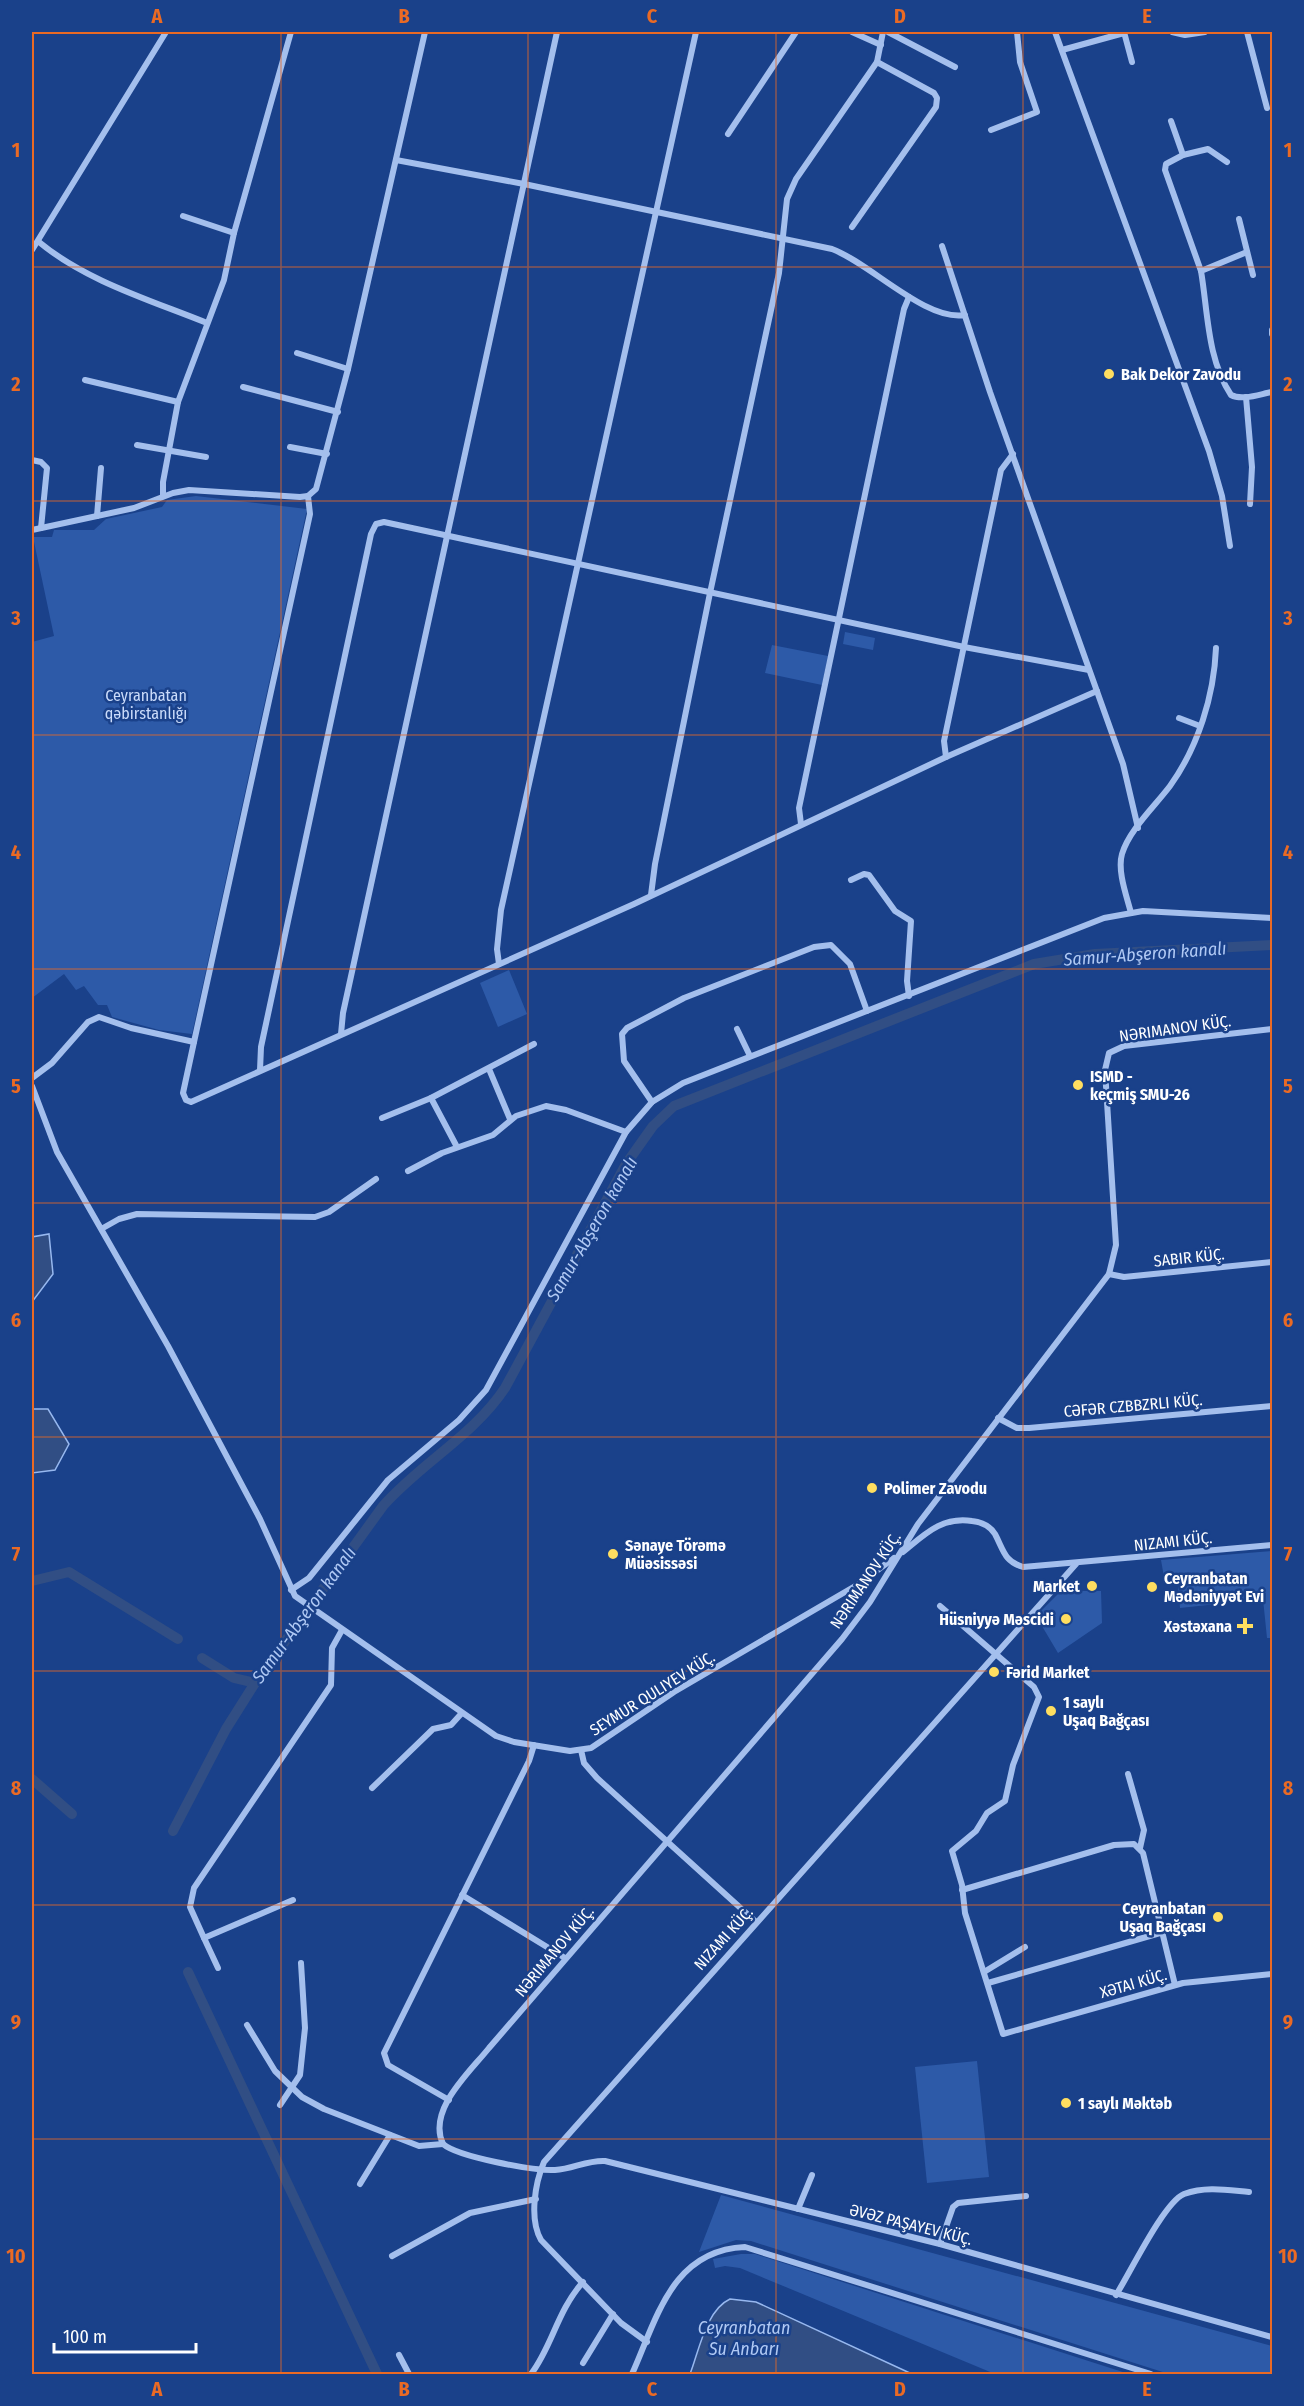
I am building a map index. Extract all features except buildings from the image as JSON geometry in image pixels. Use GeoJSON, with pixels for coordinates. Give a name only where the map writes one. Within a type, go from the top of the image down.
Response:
{"type":"FeatureCollection","features":[{"type":"Feature","properties":{"kind":"street"},"geometry":{"type":"LineString","coordinates":[[32,250],[166,32]]}},
{"type":"Feature","properties":{"kind":"street"},"geometry":{"type":"LineString","coordinates":[[163,496],[163,482],[178,402],[224,280],[234,233],[291,32]]}},
{"type":"Feature","properties":{"kind":"street"},"geometry":{"type":"LineString","coordinates":[[32,530],[134,508],[163,496],[201,490],[308,496],[316,489],[338,412],[425,32]]}},
{"type":"Feature","properties":{"kind":"street"},"geometry":{"type":"LineString","coordinates":[[341,1034],[343,1013],[557,32]]}},
{"type":"Feature","properties":{"kind":"street"},"geometry":{"type":"LineString","coordinates":[[499,964],[497,949],[501,910],[696,32]]}},
{"type":"Feature","properties":{"kind":"street"},"geometry":{"type":"LineString","coordinates":[[728,134],[796,32]]}},
{"type":"Feature","properties":{"kind":"street"},"geometry":{"type":"LineString","coordinates":[[852,32],[881,45]]}},
{"type":"Feature","properties":{"kind":"street"},"geometry":{"type":"LineString","coordinates":[[651,895],[655,864],[710,593],[779,273],[790,188],[876,62],[883,32]]}},
{"type":"Feature","properties":{"kind":"street"},"geometry":{"type":"LineString","coordinates":[[888,32],[956,67]]}},
{"type":"Feature","properties":{"kind":"street"},"geometry":{"type":"LineString","coordinates":[[991,130],[1037,112],[1020,62],[1017,32]]}},
{"type":"Feature","properties":{"kind":"street"},"geometry":{"type":"LineString","coordinates":[[1055,32],[1209,451],[1222,496],[1230,546]]}},
{"type":"Feature","properties":{"kind":"street"},"geometry":{"type":"LineString","coordinates":[[1062,50],[1124,32],[1132,62]]}},
{"type":"Feature","properties":{"kind":"street"},"geometry":{"type":"LineString","coordinates":[[1172,32],[1185,35],[1205,32]]}},
{"type":"Feature","properties":{"kind":"street"},"geometry":{"type":"LineString","coordinates":[[1247,32],[1267,108]]}},
{"type":"Feature","properties":{"kind":"street"},"geometry":{"type":"LineString","coordinates":[[852,227],[936,107],[937,98],[934,93],[876,62]]}},
{"type":"Feature","properties":{"kind":"street"},"geometry":{"type":"LineString","coordinates":[[1171,122],[1183,155]]}},
{"type":"Feature","properties":{"kind":"street"},"geometry":{"type":"LineString","coordinates":[[1227,162],[1208,149],[1168,161],[1165,170],[1202,272],[1205,315],[1211,345],[1228,392],[1235,398],[1272,392]]}},
{"type":"Feature","properties":{"kind":"street"},"geometry":{"type":"LineString","coordinates":[[396,160],[783,238],[849,255],[909,297],[950,316],[965,315]]}},
{"type":"Feature","properties":{"kind":"street"},"geometry":{"type":"LineString","coordinates":[[183,216],[234,233]]}},
{"type":"Feature","properties":{"kind":"street"},"geometry":{"type":"LineString","coordinates":[[1239,219],[1253,275]]}},
{"type":"Feature","properties":{"kind":"street"},"geometry":{"type":"LineString","coordinates":[[39,242],[65,262],[90,275],[207,323]]}},
{"type":"Feature","properties":{"kind":"street"},"geometry":{"type":"LineString","coordinates":[[942,246],[1123,764],[1138,828]]}},
{"type":"Feature","properties":{"kind":"street"},"geometry":{"type":"LineString","coordinates":[[1202,272],[1247,252]]}},
{"type":"Feature","properties":{"kind":"street"},"geometry":{"type":"LineString","coordinates":[[801,824],[799,808],[904,309],[909,297]]}},
{"type":"Feature","properties":{"kind":"street"},"geometry":{"type":"LineString","coordinates":[[297,353],[348,369]]}},
{"type":"Feature","properties":{"kind":"street"},"geometry":{"type":"LineString","coordinates":[[85,381],[178,402]]}},
{"type":"Feature","properties":{"kind":"street"},"geometry":{"type":"LineString","coordinates":[[243,387],[338,412]]}},
{"type":"Feature","properties":{"kind":"street"},"geometry":{"type":"LineString","coordinates":[[1246,397],[1252,467],[1250,504]]}},
{"type":"Feature","properties":{"kind":"street"},"geometry":{"type":"LineString","coordinates":[[137,445],[206,458]]}},
{"type":"Feature","properties":{"kind":"street"},"geometry":{"type":"LineString","coordinates":[[290,447],[327,454]]}},
{"type":"Feature","properties":{"kind":"street"},"geometry":{"type":"LineString","coordinates":[[946,757],[944,741],[1001,470],[1013,454]]}},
{"type":"Feature","properties":{"kind":"street"},"geometry":{"type":"LineString","coordinates":[[32,460],[41,462],[47,468],[41,528]]}},
{"type":"Feature","properties":{"kind":"street"},"geometry":{"type":"LineString","coordinates":[[98,516],[102,468]]}},
{"type":"Feature","properties":{"kind":"street"},"geometry":{"type":"LineString","coordinates":[[308,496],[310,514],[183,1093],[186,1100],[191,1102],[651,895],[946,757],[1097,691]]}},
{"type":"Feature","properties":{"kind":"street"},"geometry":{"type":"LineString","coordinates":[[260,1070],[261,1047],[371,534],[376,524],[384,522],[578,566],[840,619],[964,647],[1089,670]]}},
{"type":"Feature","properties":{"kind":"street"},"geometry":{"type":"LineString","coordinates":[[1131,913],[1121,857],[1138,828],[1172,783],[1200,726],[1212,686],[1216,648]]}},
{"type":"Feature","properties":{"kind":"street"},"geometry":{"type":"LineString","coordinates":[[1179,718],[1200,726]]}},
{"type":"Feature","properties":{"kind":"street"},"geometry":{"type":"LineString","coordinates":[[851,880],[864,874],[869,876],[895,911],[911,921],[907,981],[909,996]]}},
{"type":"Feature","properties":{"kind":"street"},"geometry":{"type":"LineString","coordinates":[[291,1590],[309,1578],[388,1480],[459,1420],[486,1390],[626,1132],[652,1102],[683,1083],[1104,918],[1143,911],[1272,918]]}},
{"type":"Feature","properties":{"kind":"street"},"geometry":{"type":"LineString","coordinates":[[652,1102],[624,1061],[622,1034],[627,1028],[684,998],[814,947],[831,945],[850,964],[867,1011]]}},
{"type":"Feature","properties":{"kind":"street"},"geometry":{"type":"LineString","coordinates":[[32,1078],[52,1063],[88,1022],[99,1017],[131,1028],[194,1042]]}},
{"type":"Feature","properties":{"kind":"street"},"geometry":{"type":"LineString","coordinates":[[737,1029],[750,1056]]}},
{"type":"Feature","properties":{"kind":"street","name":"NƏRIMANOV KÜÇ."},"geometry":{"type":"LineString","coordinates":[[443,2144],[439,2126],[449,2100],[565,1958],[842,1639],[870,1602],[899,1555],[998,1418],[1109,1274],[1116,1245],[1105,1070],[1109,1053],[1124,1046],[1272,1029]]}},
{"type":"Feature","properties":{"kind":"street"},"geometry":{"type":"LineString","coordinates":[[382,1118],[431,1098],[534,1044]]}},
{"type":"Feature","properties":{"kind":"street"},"geometry":{"type":"LineString","coordinates":[[489,1069],[510,1119]]}},
{"type":"Feature","properties":{"kind":"street","name":"SEYMUR QULIYEV KÜÇ."},"geometry":{"type":"LineString","coordinates":[[32,1086],[57,1152],[103,1228],[249,1499],[291,1590],[300,1601],[321,1616],[496,1736],[534,1745],[581,1750],[591,1748],[674,1692],[857,1585],[899,1555]]}},
{"type":"Feature","properties":{"kind":"street"},"geometry":{"type":"LineString","coordinates":[[431,1098],[457,1148]]}},
{"type":"Feature","properties":{"kind":"street"},"geometry":{"type":"LineString","coordinates":[[408,1171],[457,1148],[493,1135],[510,1119],[554,1106],[626,1132]]}},
{"type":"Feature","properties":{"kind":"street"},"geometry":{"type":"LineString","coordinates":[[103,1228],[119,1218],[137,1214],[315,1216],[329,1212],[376,1179]]}},
{"type":"Feature","properties":{"kind":"street","name":"SABIR KÜÇ."},"geometry":{"type":"LineString","coordinates":[[1109,1274],[1124,1277],[1272,1262]]}},
{"type":"Feature","properties":{"kind":"street"},"geometry":{"type":"LineString","coordinates":[[998,1418],[1017,1428],[1029,1428],[1272,1406]]}},
{"type":"Feature","properties":{"kind":"street","name":"NIZAMI KÜÇ."},"geometry":{"type":"LineString","coordinates":[[899,1555],[937,1526],[948,1520],[961,1519],[988,1526],[1003,1556],[1023,1567],[1272,1545]]}},
{"type":"Feature","properties":{"kind":"street","name":"NIZAMI KÜÇ."},"geometry":{"type":"LineString","coordinates":[[647,2342],[612,2314],[541,2240],[535,2222],[541,2170],[557,2145],[1076,1564]]}},
{"type":"Feature","properties":{"kind":"street"},"geometry":{"type":"LineString","coordinates":[[940,1606],[1034,1687],[1039,1697],[1013,1765],[1005,1801],[991,1809],[976,1831],[952,1851],[965,1913],[988,1983],[1160,1933]]}},
{"type":"Feature","properties":{"kind":"street"},"geometry":{"type":"LineString","coordinates":[[218,1968],[190,1907],[194,1888],[331,1685],[332,1648],[342,1630]]}},
{"type":"Feature","properties":{"kind":"street"},"geometry":{"type":"LineString","coordinates":[[372,1788],[433,1728],[451,1725],[461,1714]]}},
{"type":"Feature","properties":{"kind":"street"},"geometry":{"type":"LineString","coordinates":[[449,2100],[388,2065],[384,2053],[529,1761],[534,1745]]}},
{"type":"Feature","properties":{"kind":"street"},"geometry":{"type":"LineString","coordinates":[[581,1750],[584,1763],[597,1778],[756,1922]]}},
{"type":"Feature","properties":{"kind":"street"},"geometry":{"type":"LineString","coordinates":[[1128,1774],[1144,1830],[1145,1837],[1140,1848]]}},
{"type":"Feature","properties":{"kind":"street"},"geometry":{"type":"LineString","coordinates":[[962,1890],[1114,1845],[1128,1843],[1140,1848],[1175,1985]]}},
{"type":"Feature","properties":{"kind":"street"},"geometry":{"type":"LineString","coordinates":[[462,1894],[565,1958]]}},
{"type":"Feature","properties":{"kind":"street"},"geometry":{"type":"LineString","coordinates":[[204,1938],[293,1900]]}},
{"type":"Feature","properties":{"kind":"street"},"geometry":{"type":"LineString","coordinates":[[984,1972],[1025,1947]]}},
{"type":"Feature","properties":{"kind":"street"},"geometry":{"type":"LineString","coordinates":[[280,2105],[300,2075],[304,2045],[301,1962]]}},
{"type":"Feature","properties":{"kind":"street","name":"XƏTAI KÜÇ."},"geometry":{"type":"LineString","coordinates":[[988,1983],[1003,2034],[1175,1985],[1272,1974]]}},
{"type":"Feature","properties":{"kind":"street"},"geometry":{"type":"LineString","coordinates":[[247,2025],[262,2054],[292,2088],[324,2109],[419,2146],[443,2144],[462,2154],[541,2170]]}},
{"type":"Feature","properties":{"kind":"street"},"geometry":{"type":"LineString","coordinates":[[360,2184],[390,2135]]}},
{"type":"Feature","properties":{"kind":"street","name":"ƏVƏZ PAŞAYEV KÜÇ."},"geometry":{"type":"LineString","coordinates":[[541,2170],[562,2169],[586,2162],[605,2161],[940,2244],[1272,2337]]}},
{"type":"Feature","properties":{"kind":"street"},"geometry":{"type":"LineString","coordinates":[[798,2209],[812,2175]]}},
{"type":"Feature","properties":{"kind":"street"},"geometry":{"type":"LineString","coordinates":[[1116,2295],[1129,2269],[1178,2198],[1210,2188],[1249,2192]]}},
{"type":"Feature","properties":{"kind":"street"},"geometry":{"type":"LineString","coordinates":[[940,2244],[953,2206],[958,2203],[1026,2196]]}},
{"type":"Feature","properties":{"kind":"street"},"geometry":{"type":"LineString","coordinates":[[393,2256],[470,2213],[536,2199]]}},
{"type":"Feature","properties":{"kind":"street"},"geometry":{"type":"LineString","coordinates":[[632,2374],[670,2290],[682,2273],[708,2255],[724,2249],[745,2247],[1151,2374]]}},
{"type":"Feature","properties":{"kind":"street"},"geometry":{"type":"LineString","coordinates":[[531,2374],[540,2362],[549,2337],[569,2299],[583,2282]]}},
{"type":"Feature","properties":{"kind":"street"},"geometry":{"type":"LineString","coordinates":[[583,2363],[612,2314]]}},
{"type":"Feature","properties":{"kind":"street"},"geometry":{"type":"LineString","coordinates":[[399,2355],[409,2374]]}},
{"type":"Feature","properties":{"kind":"green space","name":"Ceyranbatan qəbirstanlığı"},"geometry":{"type":"Polygon","coordinates":[[[196,496],[307,509],[192,1034],[159,1030],[112,1017],[107,1005],[98,1005],[84,986],[76,990],[64,974],[32,998],[32,642],[54,636],[33,537],[52,537],[54,530],[94,530],[106,519],[162,507],[167,500],[196,496]]]}},
{"type":"Feature","properties":{"kind":"green space"},"geometry":{"type":"Polygon","coordinates":[[[845,632],[875,638],[873,650],[843,644],[845,632]]]}},
{"type":"Feature","properties":{"kind":"green space"},"geometry":{"type":"Polygon","coordinates":[[[772,645],[828,656],[822,685],[765,673],[772,645]]]}},
{"type":"Feature","properties":{"kind":"green space"},"geometry":{"type":"Polygon","coordinates":[[[509,970],[527,1014],[498,1027],[480,983],[509,970]]]}},
{"type":"Feature","properties":{"kind":"green space"},"geometry":{"type":"Polygon","coordinates":[[[1272,1551],[1272,1638],[1267,1638],[1263,1599],[1180,1608],[1177,1576],[1164,1577],[1161,1560],[1272,1551]]]}},
{"type":"Feature","properties":{"kind":"green space"},"geometry":{"type":"Polygon","coordinates":[[[1064,1588],[1072,1591],[1101,1591],[1102,1623],[1058,1653],[1036,1616],[1064,1588]]]}},
{"type":"Feature","properties":{"kind":"green space"},"geometry":{"type":"Polygon","coordinates":[[[977,2061],[989,2177],[927,2183],[915,2067],[977,2061]]]}},
{"type":"Feature","properties":{"kind":"green space"},"geometry":{"type":"Polygon","coordinates":[[[721,2195],[1272,2346],[1272,2374],[1169,2374],[751,2241],[736,2240],[699,2252],[721,2195]]]}},
{"type":"Feature","properties":{"kind":"green space"},"geometry":{"type":"Polygon","coordinates":[[[755,2254],[1129,2374],[995,2374],[740,2268],[725,2266],[715,2268],[713,2259],[755,2254]]]}},
{"type":"Feature","properties":{"kind":"water"},"geometry":{"type":"Polygon","coordinates":[[[49,1234],[53,1274],[32,1302],[32,1237],[49,1234]]]}},
{"type":"Feature","properties":{"kind":"water"},"geometry":{"type":"Polygon","coordinates":[[[32,1409],[48,1409],[69,1444],[55,1470],[32,1473],[32,1409]]]}},
{"type":"Feature","properties":{"kind":"water","name":"Ceyranbatan Su Anbarı"},"geometry":{"type":"Polygon","coordinates":[[[730,2299],[756,2302],[912,2374],[690,2374],[709,2322],[722,2304],[730,2299]]]}},
{"type":"Feature","properties":{"kind":"waterway","name":"Samur-Abşeron kanalı"},"geometry":{"type":"LineString","coordinates":[[173,1831],[226,1729],[255,1683],[383,1506],[478,1421],[505,1388],[626,1164],[653,1126],[674,1106],[1034,964],[1095,954],[1272,945]]}},
{"type":"Feature","properties":{"kind":"waterway"},"geometry":{"type":"LineString","coordinates":[[32,1581],[69,1572],[178,1639]]}},
{"type":"Feature","properties":{"kind":"waterway"},"geometry":{"type":"LineString","coordinates":[[202,1658],[234,1678],[255,1683]]}},
{"type":"Feature","properties":{"kind":"waterway","name":"Samur-Abşeron kanalı"},"geometry":{"type":"LineString","coordinates":[[32,1779],[72,1814]]}},
{"type":"Feature","properties":{"kind":"waterway"},"geometry":{"type":"LineString","coordinates":[[188,1972],[377,2374]]}},
{"type":"Feature","properties":{"kind":"place","name":"Bak Dekor Zavodu"},"geometry":{"type":"Point","coordinates":[1109,374]}},
{"type":"Feature","properties":{"kind":"place","name":"ISMD - keçmiş SMU-26"},"geometry":{"type":"Point","coordinates":[1078,1085]}},
{"type":"Feature","properties":{"kind":"place","name":"Polimer Zavodu"},"geometry":{"type":"Point","coordinates":[872,1488]}},
{"type":"Feature","properties":{"kind":"place","name":"Sənaye Törəmə Müəsissəsi"},"geometry":{"type":"Point","coordinates":[613,1554]}},
{"type":"Feature","properties":{"kind":"place","name":"Market"},"geometry":{"type":"Point","coordinates":[1092,1586]}},
{"type":"Feature","properties":{"kind":"place","name":"Ceyranbatan Mədəniyyət Evi"},"geometry":{"type":"Point","coordinates":[1152,1587]}},
{"type":"Feature","properties":{"kind":"place","name":"Hüsniyyə Məscidi"},"geometry":{"type":"Point","coordinates":[1066,1619]}},
{"type":"Feature","properties":{"kind":"place","name":"Xəstəxana"},"geometry":{"type":"Point","coordinates":[1245,1626]}},
{"type":"Feature","properties":{"kind":"place","name":"Fərid Market"},"geometry":{"type":"Point","coordinates":[994,1672]}},
{"type":"Feature","properties":{"kind":"place","name":"1 saylı Uşaq Bağçası"},"geometry":{"type":"Point","coordinates":[1051,1711]}},
{"type":"Feature","properties":{"kind":"place","name":"Ceyranbatan Uşaq Bağçası"},"geometry":{"type":"Point","coordinates":[1218,1917]}},
{"type":"Feature","properties":{"kind":"place","name":"1 saylı Məktəb"},"geometry":{"type":"Point","coordinates":[1066,2103]}}]}
